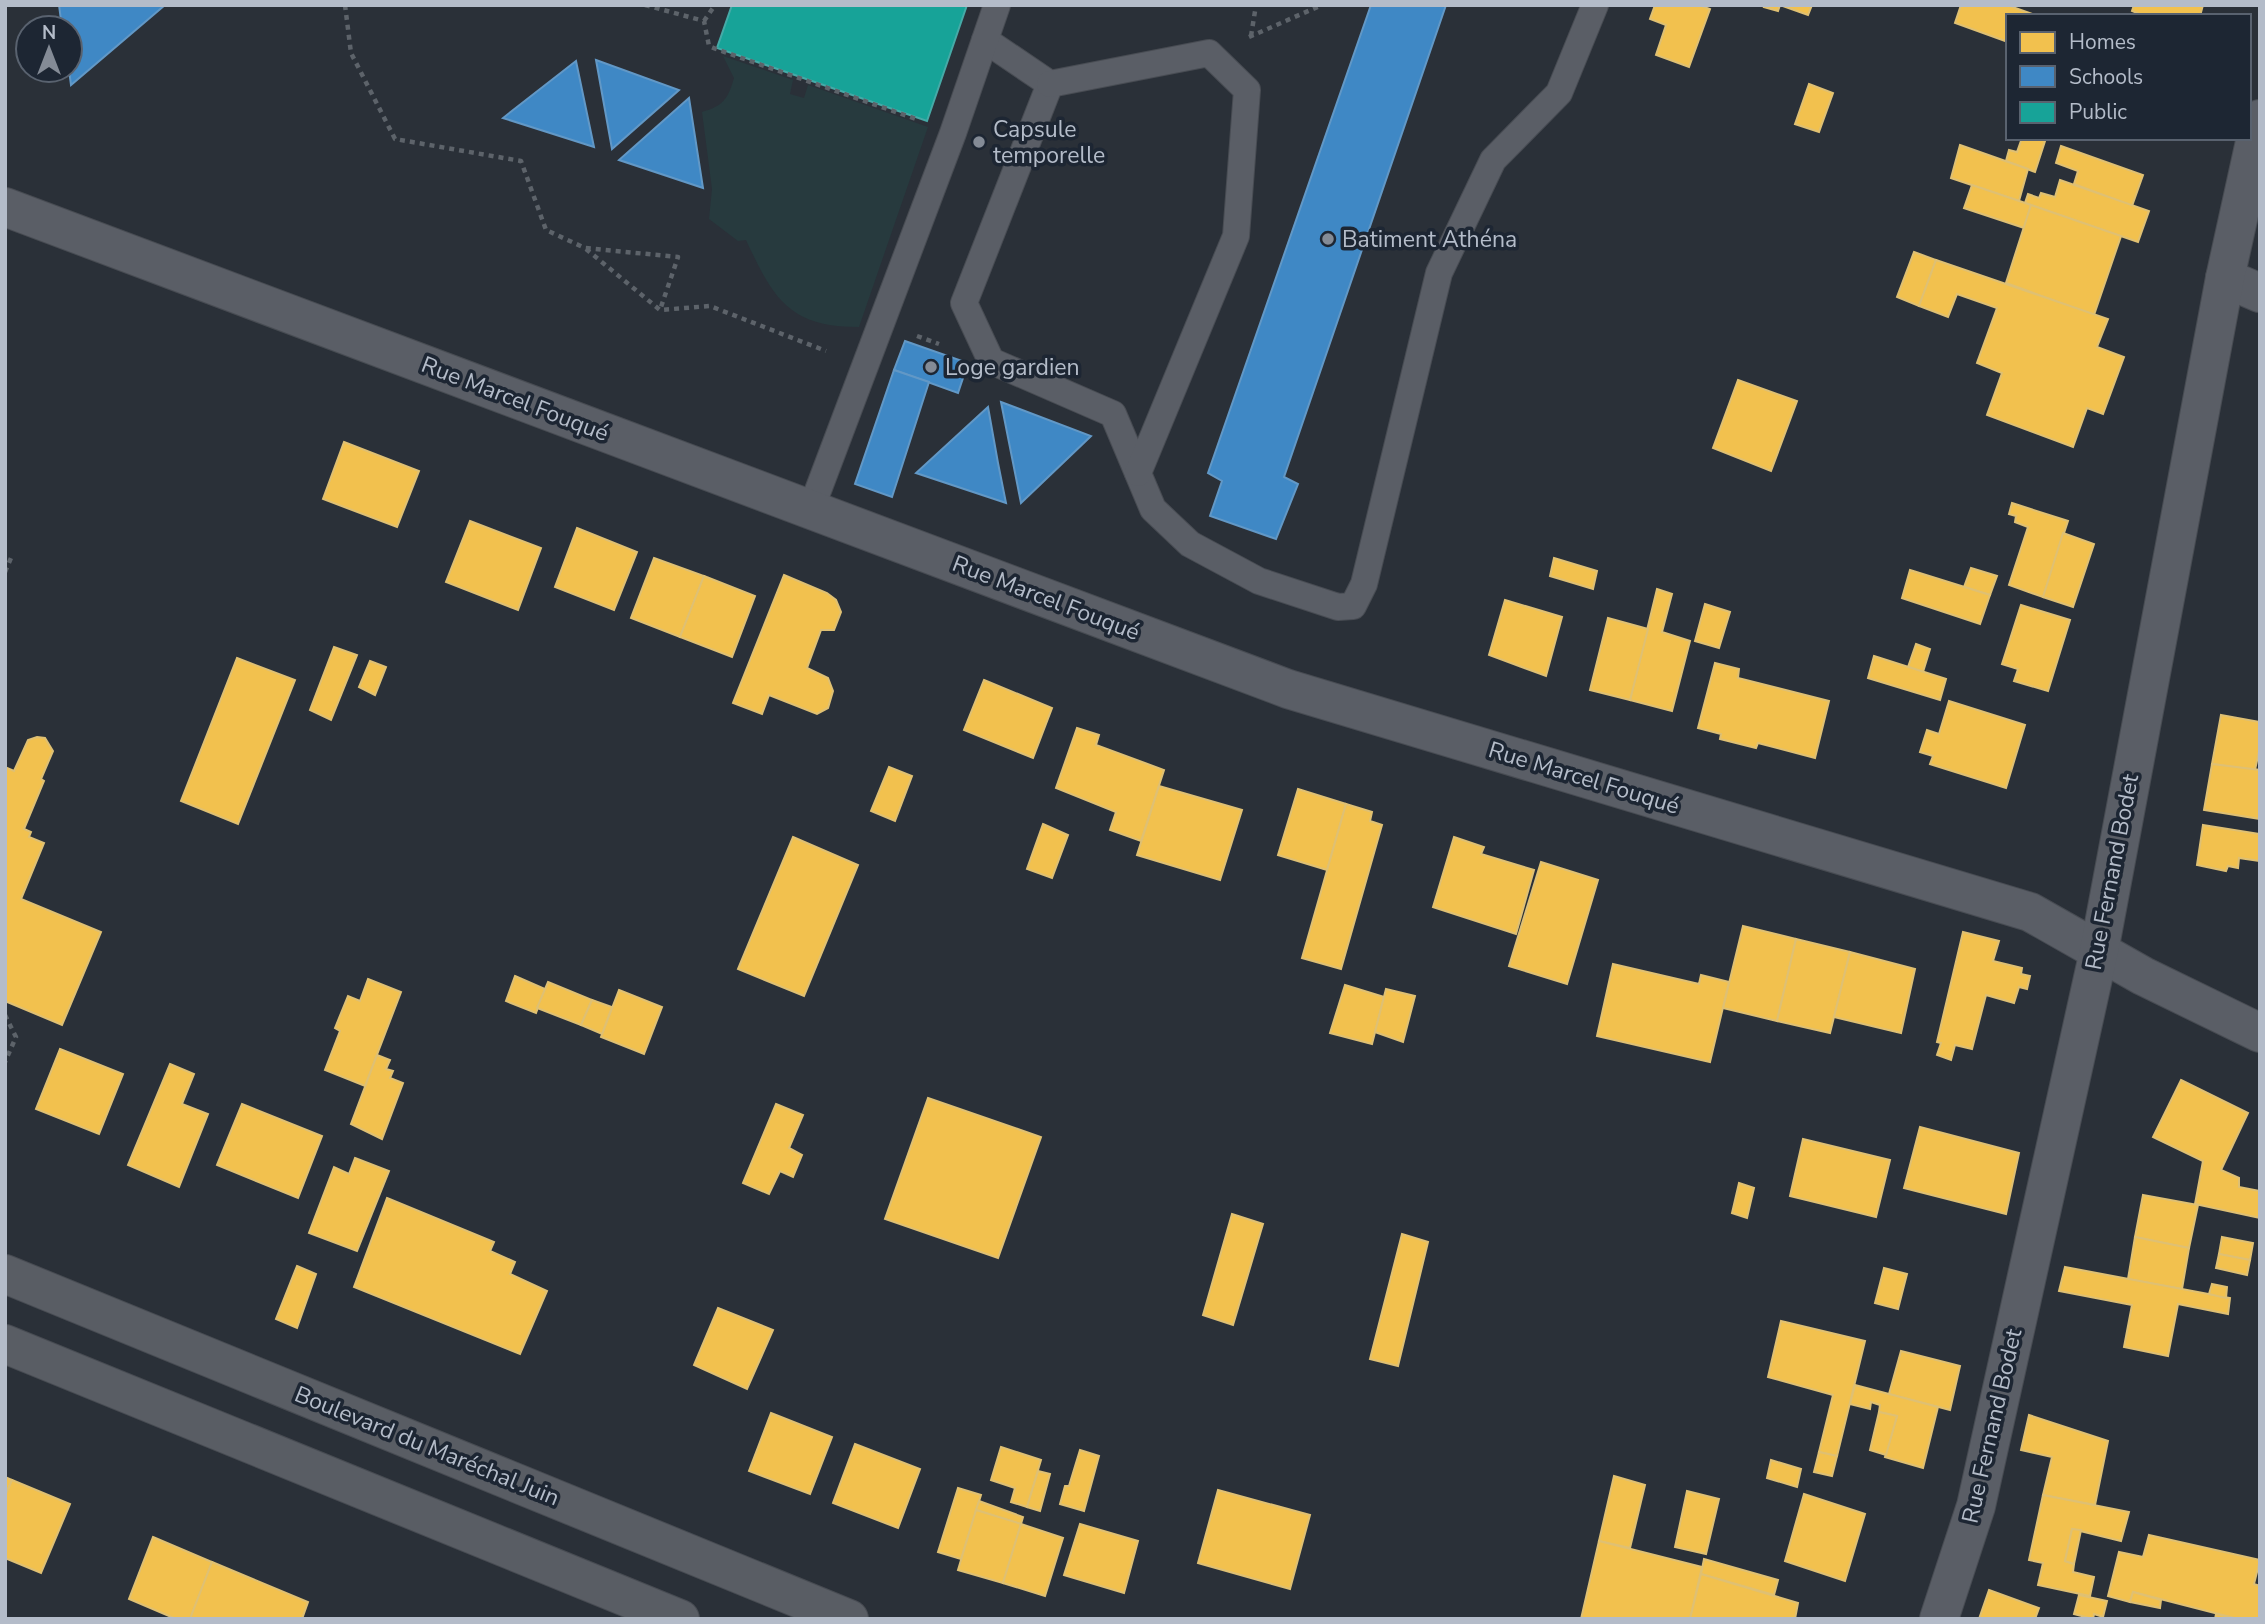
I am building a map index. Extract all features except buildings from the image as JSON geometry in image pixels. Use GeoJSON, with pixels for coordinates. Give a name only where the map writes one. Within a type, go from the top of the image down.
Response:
{"type":"FeatureCollection","features":[{"type":"Feature","properties":{"kind":"main road","name":"Boulevard du Maréchal Juin"},"geometry":{"type":"LineString","coordinates":[[5,1274],[849,1619]]}},
{"type":"Feature","properties":{"kind":"main road"},"geometry":{"type":"LineString","coordinates":[[5,1344],[680,1619]]}},
{"type":"Feature","properties":{"kind":"street","name":"Rue Fernand Bodet"},"geometry":{"type":"LineString","coordinates":[[1940,1619],[1976,1506],[2099,951],[2225,278],[2260,119]]}},
{"type":"Feature","properties":{"kind":"street","name":"Rue Marcel Fouqué"},"geometry":{"type":"LineString","coordinates":[[5,207],[1288,689],[2030,912],[2143,976],[2260,1032]]}},
{"type":"Feature","properties":{"kind":"street"},"geometry":{"type":"LineString","coordinates":[[2225,278],[2260,293]]}},
{"type":"Feature","properties":{"kind":"lane"},"geometry":{"type":"LineString","coordinates":[[811,509],[953,132],[997,5]]}},
{"type":"Feature","properties":{"kind":"lane"},"geometry":{"type":"LineString","coordinates":[[1050,85],[964,303],[991,361],[1113,414],[1153,509],[1190,544],[1259,581],[1338,607],[1353,606],[1364,584],[1440,273],[1493,160],[1559,93],[1595,5]]}},
{"type":"Feature","properties":{"kind":"lane"},"geometry":{"type":"LineString","coordinates":[[985,40],[1050,85],[1209,53],[1247,90],[1236,236],[1138,473]]}},
{"type":"Feature","properties":{"kind":"path"},"geometry":{"type":"LineString","coordinates":[[345,5],[351,53],[395,139],[521,161],[546,230],[585,248],[660,310],[710,306],[864,366]]}},
{"type":"Feature","properties":{"kind":"path"},"geometry":{"type":"LineString","coordinates":[[645,5],[704,21]]}},
{"type":"Feature","properties":{"kind":"path"},"geometry":{"type":"LineString","coordinates":[[715,5],[704,21],[709,46],[953,132]]}},
{"type":"Feature","properties":{"kind":"path"},"geometry":{"type":"LineString","coordinates":[[1251,36],[1256,5]]}},
{"type":"Feature","properties":{"kind":"path"},"geometry":{"type":"LineString","coordinates":[[1209,53],[1322,5]]}},
{"type":"Feature","properties":{"kind":"path"},"geometry":{"type":"LineString","coordinates":[[585,248],[678,257],[660,310]]}},
{"type":"Feature","properties":{"kind":"path"},"geometry":{"type":"LineString","coordinates":[[5,572],[11,558]]}},
{"type":"Feature","properties":{"kind":"path"},"geometry":{"type":"LineString","coordinates":[[5,1015],[16,1037],[5,1062]]}},
{"type":"Feature","properties":{"kind":"green space"},"geometry":{"type":"Polygon","coordinates":[[[723,56],[793,80],[790,94],[804,98],[808,85],[928,127],[859,327],[816,322],[786,305],[765,278],[746,240],[738,241],[709,219],[712,189],[702,112],[720,104],[732,85],[734,78],[723,56]]]}},
{"type":"Feature","properties":{"kind":"place","name":"Capsule temporelle"},"geometry":{"type":"Point","coordinates":[979,142]}},
{"type":"Feature","properties":{"kind":"place","name":"Batiment Athéna"},"geometry":{"type":"Point","coordinates":[1328,239]}},
{"type":"Feature","properties":{"kind":"place","name":"Loge gardien"},"geometry":{"type":"Point","coordinates":[931,367]}}]}
